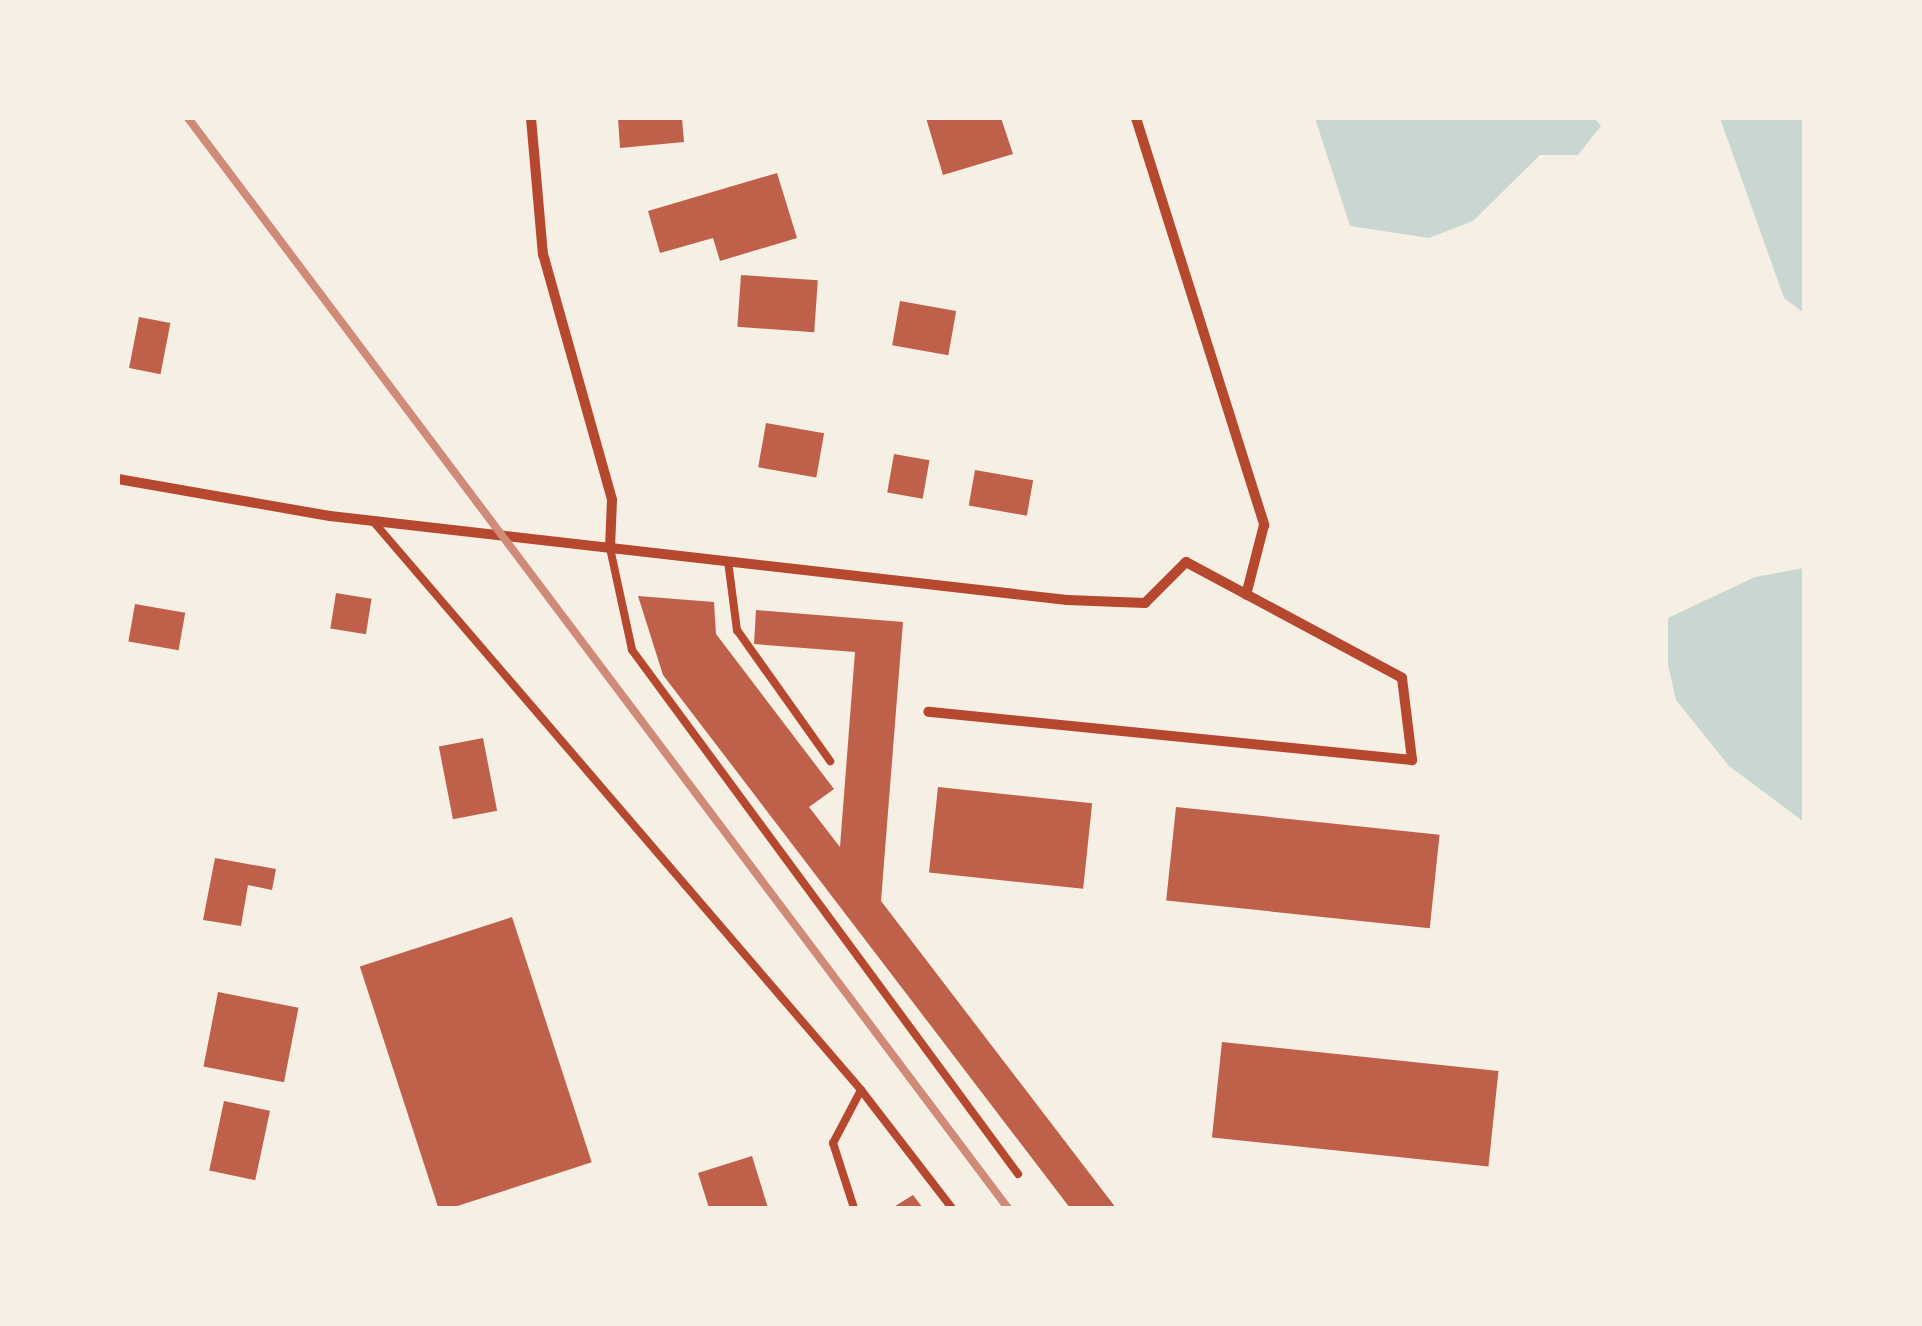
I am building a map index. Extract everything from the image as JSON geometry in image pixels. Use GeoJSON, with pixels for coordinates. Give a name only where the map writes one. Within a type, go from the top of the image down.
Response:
{"type":"FeatureCollection","features":[{"type":"Feature","properties":{"kind":"street"},"geometry":{"type":"LineString","coordinates":[[532,118],[543,254],[612,500],[610,548]]}},
{"type":"Feature","properties":{"kind":"street"},"geometry":{"type":"LineString","coordinates":[[1136,118],[1264,525],[1246,595]]}},
{"type":"Feature","properties":{"kind":"street"},"geometry":{"type":"LineString","coordinates":[[118,478],[372,520],[1145,603],[1186,562],[1402,678],[1412,760],[928,712]]}},
{"type":"Feature","properties":{"kind":"lane"},"geometry":{"type":"LineString","coordinates":[[372,520],[861,1090],[952,1208]]}},
{"type":"Feature","properties":{"kind":"lane"},"geometry":{"type":"LineString","coordinates":[[610,548],[632,650],[1018,1174]]}},
{"type":"Feature","properties":{"kind":"lane"},"geometry":{"type":"LineString","coordinates":[[728,561],[737,630],[830,761]]}},
{"type":"Feature","properties":{"kind":"lane"},"geometry":{"type":"LineString","coordinates":[[854,1208],[833,1143],[861,1090]]}},
{"type":"Feature","properties":{"kind":"shaded area"},"geometry":{"type":"Polygon","coordinates":[[[1315,118],[1594,118],[1601,126],[1578,155],[1540,155],[1473,221],[1429,238],[1350,226],[1315,118]]]}},
{"type":"Feature","properties":{"kind":"shaded area"},"geometry":{"type":"Polygon","coordinates":[[[1720,118],[1804,118],[1804,313],[1784,298],[1720,118]]]}},
{"type":"Feature","properties":{"kind":"shaded area"},"geometry":{"type":"Polygon","coordinates":[[[1804,568],[1804,822],[1729,766],[1676,700],[1668,665],[1668,618],[1755,577],[1804,568]]]}},
{"type":"Feature","properties":{"kind":"building"},"geometry":{"type":"Polygon","coordinates":[[[618,118],[682,118],[684,142],[620,148],[618,118]]]}},
{"type":"Feature","properties":{"kind":"building"},"geometry":{"type":"Polygon","coordinates":[[[926,118],[1001,118],[1013,154],[943,175],[926,118]]]}},
{"type":"Feature","properties":{"kind":"building"},"geometry":{"type":"Polygon","coordinates":[[[777,173],[797,238],[720,261],[713,238],[660,253],[648,211],[777,173]]]}},
{"type":"Feature","properties":{"kind":"building"},"geometry":{"type":"Polygon","coordinates":[[[741,275],[818,280],[814,332],[737,327],[741,275]]]}},
{"type":"Feature","properties":{"kind":"building"},"geometry":{"type":"Polygon","coordinates":[[[900,301],[956,311],[948,355],[892,345],[900,301]]]}},
{"type":"Feature","properties":{"kind":"building"},"geometry":{"type":"Polygon","coordinates":[[[139,317],[170,323],[160,374],[129,368],[139,317]]]}},
{"type":"Feature","properties":{"kind":"building"},"geometry":{"type":"Polygon","coordinates":[[[766,423],[824,433],[816,478],[758,467],[766,423]]]}},
{"type":"Feature","properties":{"kind":"building"},"geometry":{"type":"Polygon","coordinates":[[[894,454],[929,460],[923,499],[887,492],[894,454]]]}},
{"type":"Feature","properties":{"kind":"building"},"geometry":{"type":"Polygon","coordinates":[[[975,470],[1033,480],[1027,516],[969,505],[975,470]]]}},
{"type":"Feature","properties":{"kind":"building"},"geometry":{"type":"Polygon","coordinates":[[[336,593],[372,599],[366,634],[330,629],[336,593]]]}},
{"type":"Feature","properties":{"kind":"building"},"geometry":{"type":"Polygon","coordinates":[[[638,596],[714,602],[716,634],[834,789],[809,807],[840,847],[855,652],[754,644],[756,610],[903,622],[881,901],[1116,1208],[1070,1208],[663,675],[638,596]]]}},
{"type":"Feature","properties":{"kind":"building"},"geometry":{"type":"Polygon","coordinates":[[[135,604],[185,613],[179,650],[128,641],[135,604]]]}},
{"type":"Feature","properties":{"kind":"building"},"geometry":{"type":"Polygon","coordinates":[[[483,738],[497,811],[453,819],[439,747],[483,738]]]}},
{"type":"Feature","properties":{"kind":"building"},"geometry":{"type":"Polygon","coordinates":[[[938,787],[1092,803],[1083,889],[929,873],[938,787]]]}},
{"type":"Feature","properties":{"kind":"building"},"geometry":{"type":"Polygon","coordinates":[[[1176,807],[1440,835],[1430,928],[1166,900],[1176,807]]]}},
{"type":"Feature","properties":{"kind":"building"},"geometry":{"type":"Polygon","coordinates":[[[215,858],[276,869],[272,890],[248,885],[241,926],[203,920],[215,858]]]}},
{"type":"Feature","properties":{"kind":"building"},"geometry":{"type":"Polygon","coordinates":[[[512,917],[592,1162],[451,1208],[438,1208],[360,966],[512,917]]]}},
{"type":"Feature","properties":{"kind":"building"},"geometry":{"type":"Polygon","coordinates":[[[218,992],[298,1008],[284,1082],[203,1067],[218,992]]]}},
{"type":"Feature","properties":{"kind":"building"},"geometry":{"type":"Polygon","coordinates":[[[1222,1042],[1498,1071],[1488,1167],[1212,1137],[1222,1042]]]}},
{"type":"Feature","properties":{"kind":"building"},"geometry":{"type":"Polygon","coordinates":[[[224,1101],[270,1111],[255,1180],[209,1170],[224,1101]]]}},
{"type":"Feature","properties":{"kind":"building"},"geometry":{"type":"Polygon","coordinates":[[[752,1156],[768,1208],[709,1208],[698,1173],[752,1156]]]}},
{"type":"Feature","properties":{"kind":"building"},"geometry":{"type":"Polygon","coordinates":[[[913,1195],[923,1208],[892,1208],[913,1195]]]}},
{"type":"Feature","properties":{"kind":"railway"},"geometry":{"type":"LineString","coordinates":[[188,118],[1008,1208]]}}]}
